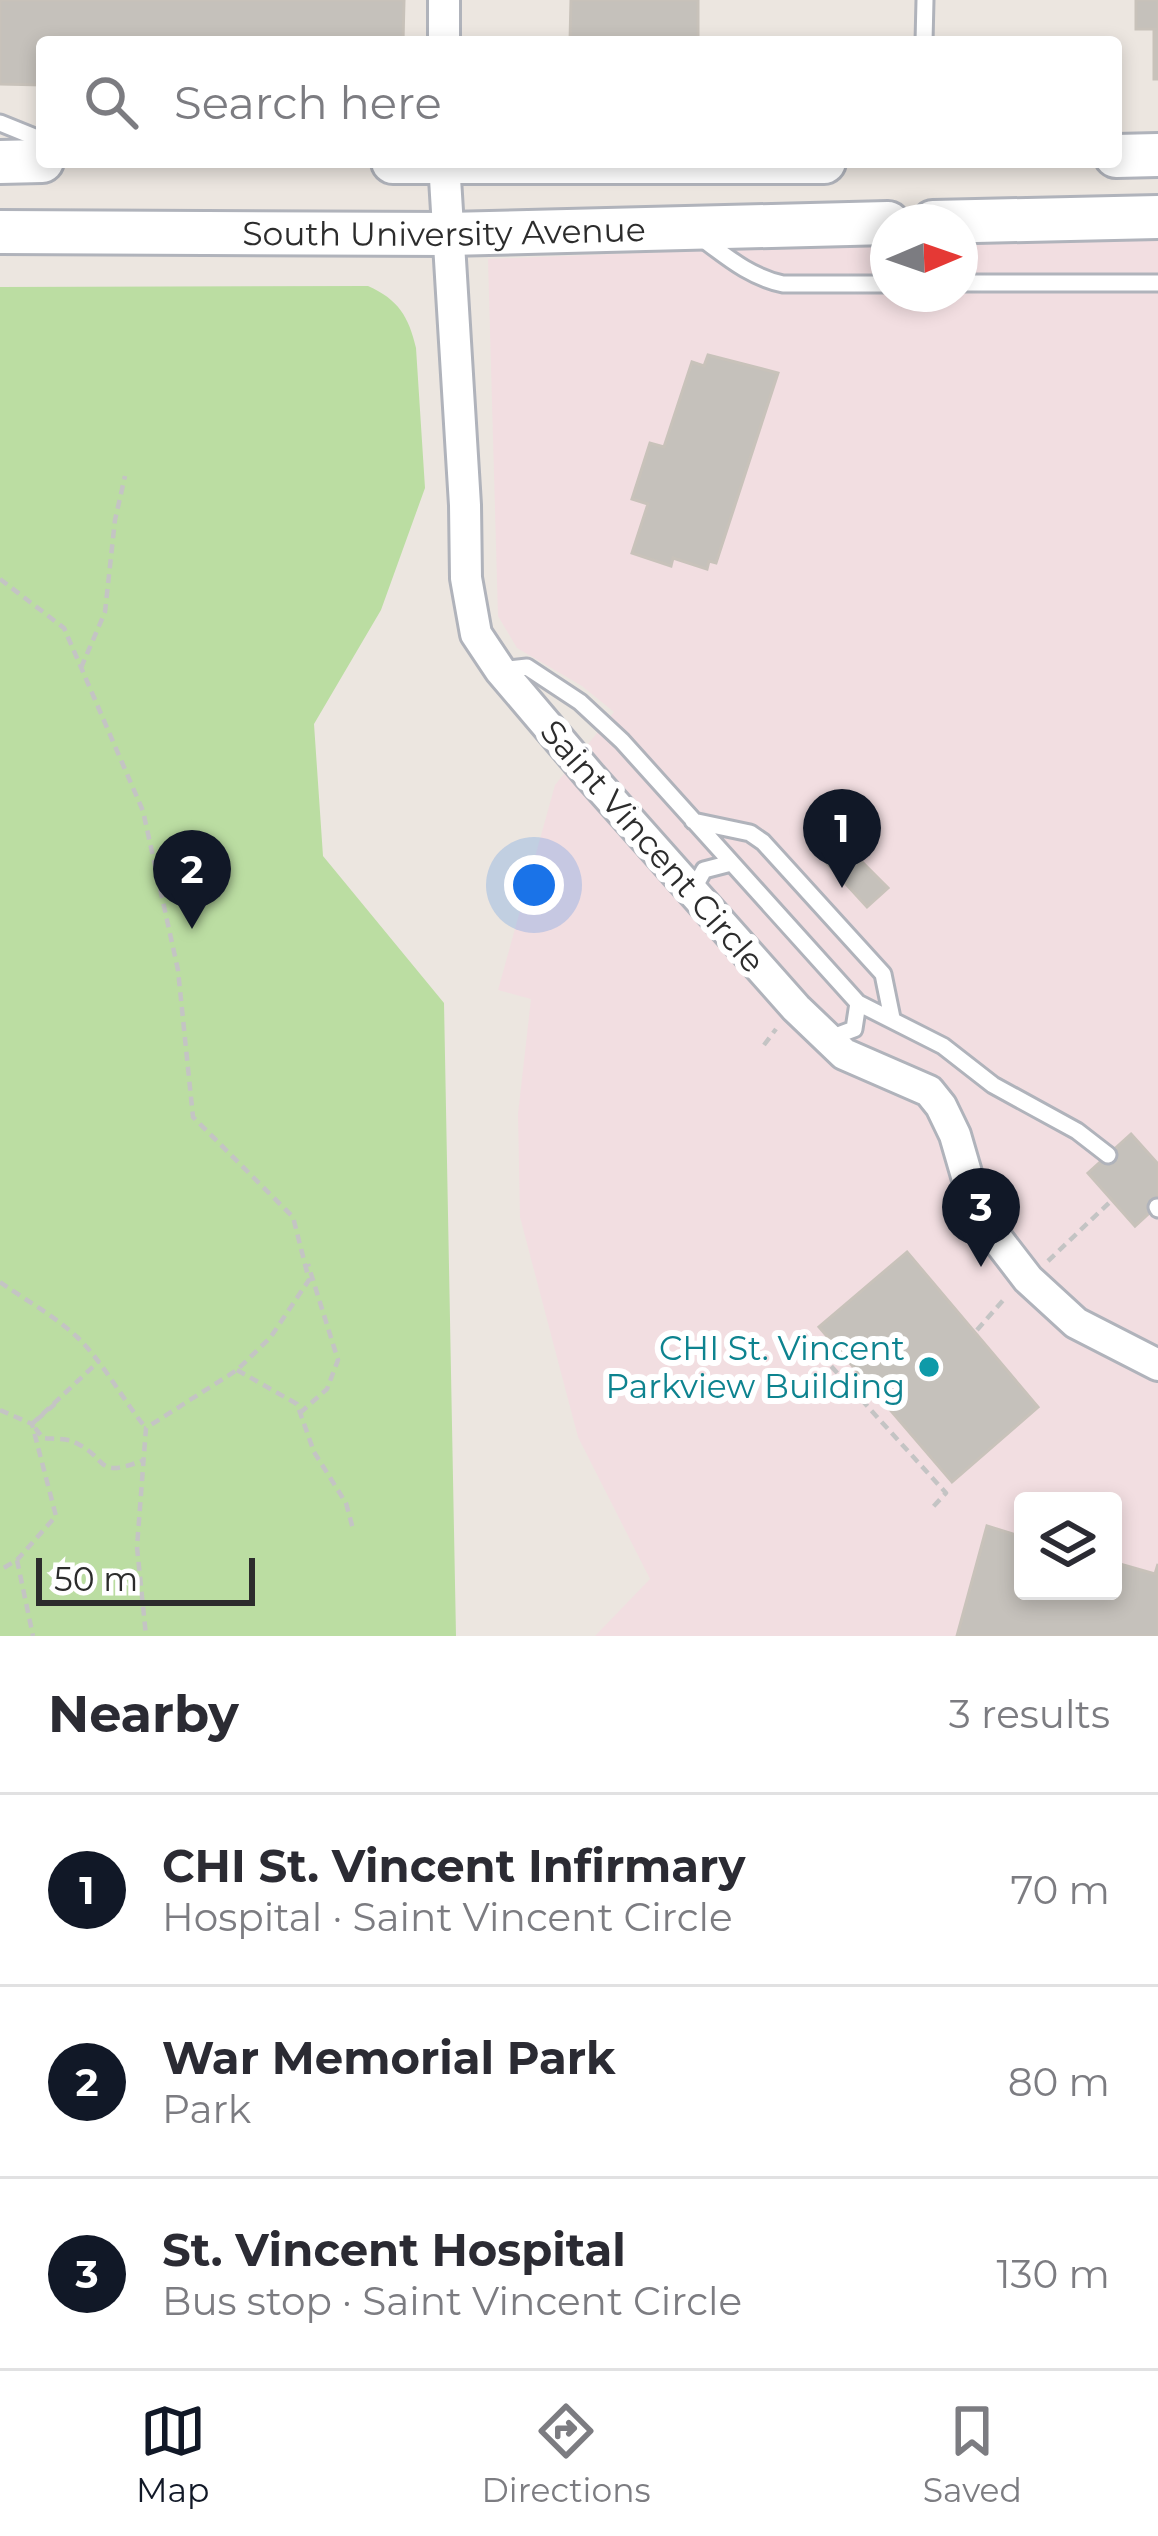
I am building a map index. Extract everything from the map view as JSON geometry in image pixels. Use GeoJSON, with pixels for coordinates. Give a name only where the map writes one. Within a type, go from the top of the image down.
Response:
{"type":"FeatureCollection","features":[{"type":"Feature","properties":{"kind":"main road"},"geometry":{"type":"LineString","coordinates":[[1122,156],[1158,155]]}},
{"type":"Feature","properties":{"kind":"main road"},"geometry":{"type":"LineString","coordinates":[[0,161],[36,161]]}},
{"type":"Feature","properties":{"kind":"main road"},"geometry":{"type":"LineString","coordinates":[[978,221],[1158,217]]}},
{"type":"Feature","properties":{"kind":"main road","name":"South University Avenue"},"geometry":{"type":"LineString","coordinates":[[0,232],[448,234],[870,223]]}},
{"type":"Feature","properties":{"kind":"street"},"geometry":{"type":"LineString","coordinates":[[444,0],[444,36]]}},
{"type":"Feature","properties":{"kind":"street","name":"Saint Vincent Circle"},"geometry":{"type":"LineString","coordinates":[[444,168],[467,603],[476,634],[500,670],[827,1038],[856,1061],[929,1091],[948,1118],[971,1196],[993,1238],[1050,1302],[1076,1323],[1150,1357]]}},
{"type":"Feature","properties":{"kind":"lane"},"geometry":{"type":"LineString","coordinates":[[924,36],[925,0]]}},
{"type":"Feature","properties":{"kind":"lane"},"geometry":{"type":"LineString","coordinates":[[0,123],[36,138]]}},
{"type":"Feature","properties":{"kind":"lane"},"geometry":{"type":"LineString","coordinates":[[688,227],[754,276],[768,281],[870,284]]}},
{"type":"Feature","properties":{"kind":"lane"},"geometry":{"type":"LineString","coordinates":[[978,284],[1158,283]]}},
{"type":"Feature","properties":{"kind":"lane"},"geometry":{"type":"LineString","coordinates":[[500,670],[527,668],[580,703],[622,741],[858,1003],[943,1046],[993,1085],[1108,1155]]}},
{"type":"Feature","properties":{"kind":"lane"},"geometry":{"type":"LineString","coordinates":[[693,821],[750,833],[763,842],[884,974],[892,1018]]}},
{"type":"Feature","properties":{"kind":"lane"},"geometry":{"type":"LineString","coordinates":[[693,890],[704,870],[731,863]]}},
{"type":"Feature","properties":{"kind":"lane"},"geometry":{"type":"LineString","coordinates":[[827,1038],[854,1029],[858,1003]]}},
{"type":"Feature","properties":{"kind":"path"},"geometry":{"type":"LineString","coordinates":[[81,668],[105,612],[125,476]]}},
{"type":"Feature","properties":{"kind":"path"},"geometry":{"type":"LineString","coordinates":[[0,579],[64,628],[143,812],[178,970],[193,1117],[293,1217],[309,1280],[270,1338],[237,1370],[146,1428]]}},
{"type":"Feature","properties":{"kind":"path"},"geometry":{"type":"LineString","coordinates":[[764,1045],[773,1034]]}},
{"type":"Feature","properties":{"kind":"path"},"geometry":{"type":"LineString","coordinates":[[1044,1265],[1112,1200]]}},
{"type":"Feature","properties":{"kind":"path"},"geometry":{"type":"LineString","coordinates":[[298,1238],[338,1360],[328,1389],[300,1413]]}},
{"type":"Feature","properties":{"kind":"path"},"geometry":{"type":"LineString","coordinates":[[0,1282],[75,1334],[146,1428],[137,1547],[146,1636]]}},
{"type":"Feature","properties":{"kind":"path"},"geometry":{"type":"LineString","coordinates":[[977,1330],[1005,1298]]}},
{"type":"Feature","properties":{"kind":"path"},"geometry":{"type":"LineString","coordinates":[[801,1333],[946,1493],[931,1509]]}},
{"type":"Feature","properties":{"kind":"path"},"geometry":{"type":"LineString","coordinates":[[32,1424],[99,1361]]}},
{"type":"Feature","properties":{"kind":"path"},"geometry":{"type":"LineString","coordinates":[[237,1370],[297,1404],[314,1452],[346,1503],[353,1528]]}},
{"type":"Feature","properties":{"kind":"path"},"geometry":{"type":"LineString","coordinates":[[0,1410],[32,1424],[43,1438],[73,1442],[100,1466],[119,1470],[144,1460]]}},
{"type":"Feature","properties":{"kind":"path"},"geometry":{"type":"LineString","coordinates":[[0,1570],[17,1560],[56,1516],[32,1424]]}},
{"type":"Feature","properties":{"kind":"path"},"geometry":{"type":"LineString","coordinates":[[17,1560],[33,1636]]}},
{"type":"Feature","properties":{"kind":"shaded area"},"geometry":{"type":"Polygon","coordinates":[[[1158,240],[1158,1636],[595,1636],[650,1579],[578,1437],[520,1217],[518,1114],[531,999],[498,990],[555,785],[614,712],[582,686],[517,648],[498,616],[488,259],[870,244],[870,312],[978,312],[978,242],[1158,240]]]}},
{"type":"Feature","properties":{"kind":"green space"},"geometry":{"type":"Polygon","coordinates":[[[368,286],[395,303],[413,337],[425,488],[381,610],[314,724],[323,856],[444,1003],[456,1636],[0,1636],[0,287],[368,286]]]}},
{"type":"Feature","properties":{"kind":"building"},"geometry":{"type":"Polygon","coordinates":[[[0,0],[404,0],[403,36],[36,36],[36,85],[0,84],[0,0]]]}},
{"type":"Feature","properties":{"kind":"building"},"geometry":{"type":"Polygon","coordinates":[[[571,0],[698,0],[698,36],[570,36],[571,0]]]}},
{"type":"Feature","properties":{"kind":"building"},"geometry":{"type":"Polygon","coordinates":[[[1136,0],[1158,0],[1158,79],[1154,79],[1154,29],[1136,29],[1136,0]]]}},
{"type":"Feature","properties":{"kind":"building"},"geometry":{"type":"Polygon","coordinates":[[[708,355],[778,373],[716,563],[709,561],[707,569],[673,558],[671,566],[632,553],[648,504],[632,499],[650,443],[664,447],[692,362],[704,366],[708,355]]]}},
{"type":"Feature","properties":{"kind":"building"},"geometry":{"type":"Polygon","coordinates":[[[831,831],[888,888],[867,907],[812,847],[831,831]]]}},
{"type":"Feature","properties":{"kind":"building"},"geometry":{"type":"Polygon","coordinates":[[[1131,1134],[1158,1164],[1158,1205],[1135,1226],[1088,1173],[1131,1134]]]}},
{"type":"Feature","properties":{"kind":"building","name":"CHI St. Vincent Parkview Building"},"geometry":{"type":"Polygon","coordinates":[[[907,1252],[1038,1407],[952,1482],[819,1327],[907,1252]]]}},
{"type":"Feature","properties":{"kind":"building"},"geometry":{"type":"Polygon","coordinates":[[[987,1526],[1014,1534],[1014,1600],[1122,1600],[1122,1565],[1155,1574],[1158,1564],[1158,1636],[957,1636],[987,1526]]]}},
{"type":"Feature","properties":{"kind":"place","name":"CHI St. Vincent Infirmary"},"geometry":{"type":"Point","coordinates":[842,888]}},
{"type":"Feature","properties":{"kind":"place","name":"War Memorial Park"},"geometry":{"type":"Point","coordinates":[192,929]}},
{"type":"Feature","properties":{"kind":"place","name":"St. Vincent Hospital"},"geometry":{"type":"Point","coordinates":[981,1267]}},
{"type":"Feature","properties":{"kind":"place","name":"CHI St. Vincent Parkview Building"},"geometry":{"type":"Point","coordinates":[929,1367]}}]}
